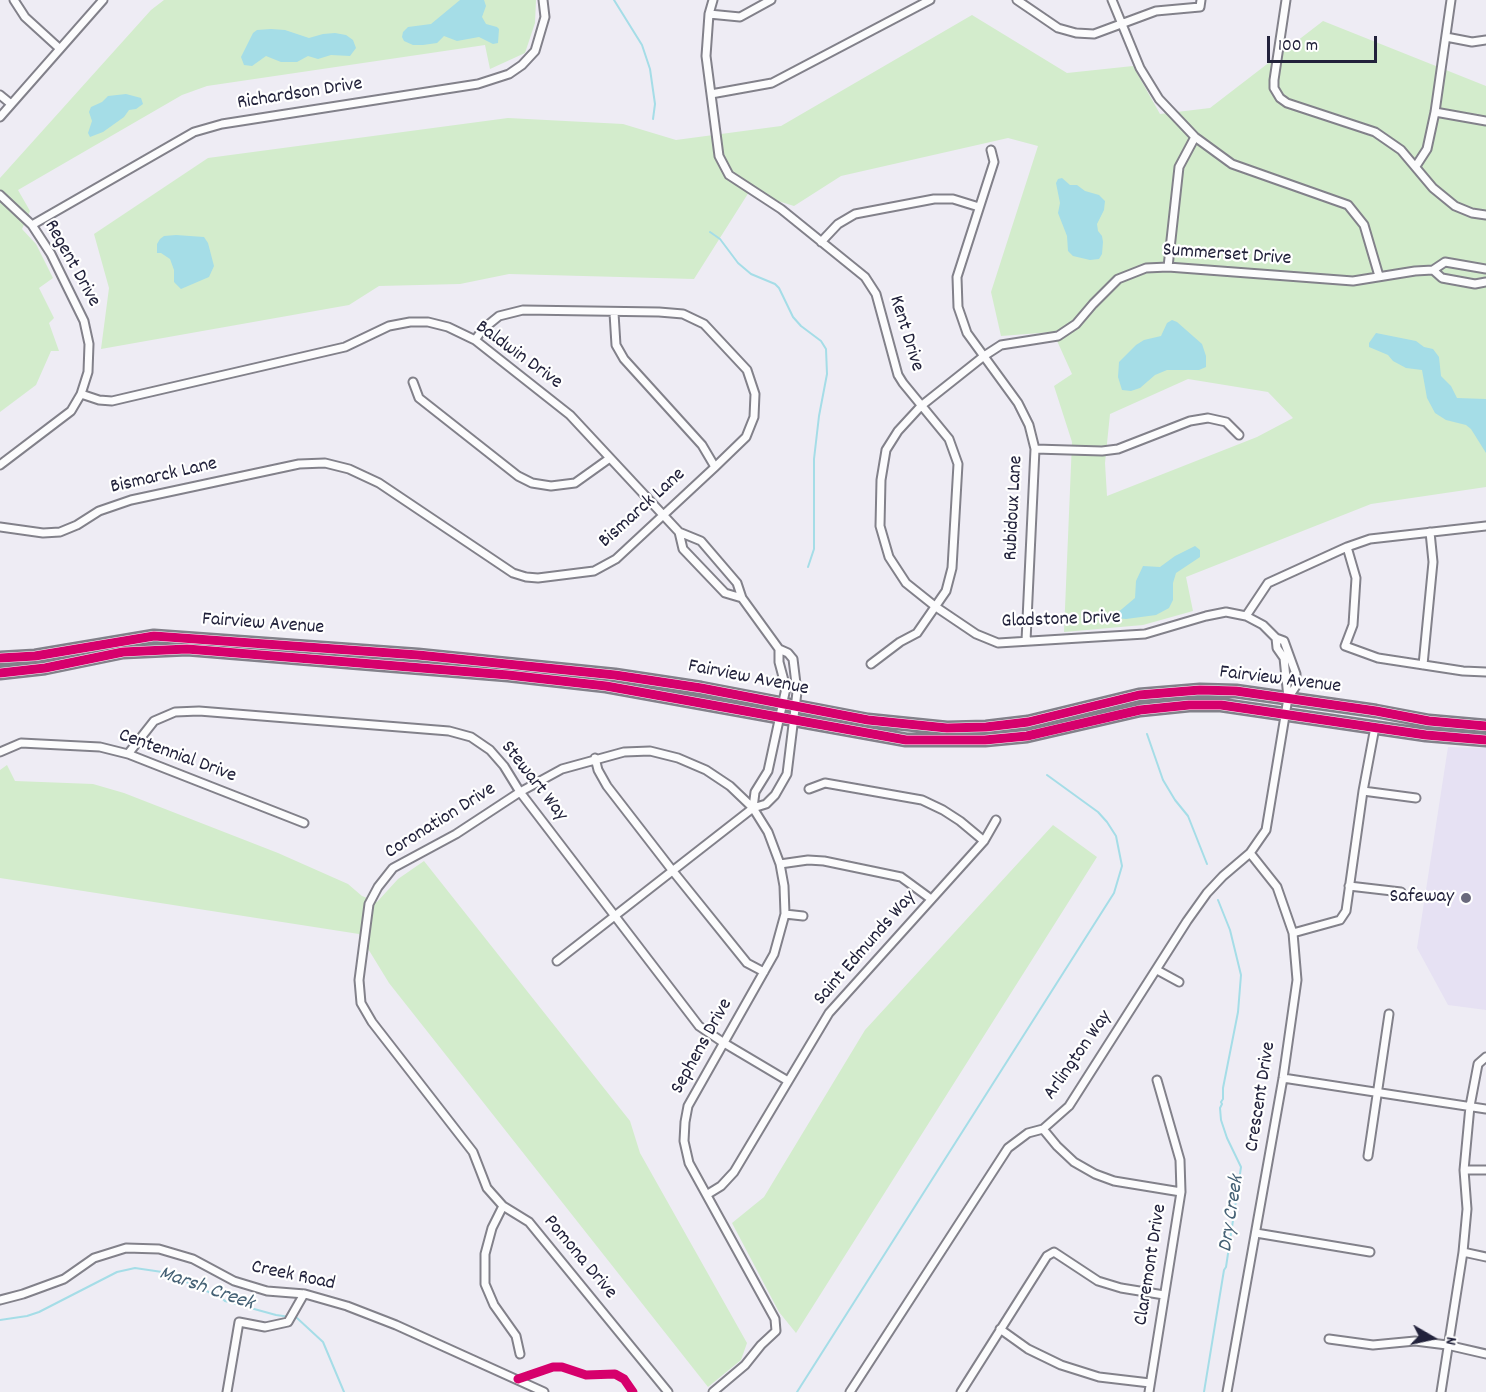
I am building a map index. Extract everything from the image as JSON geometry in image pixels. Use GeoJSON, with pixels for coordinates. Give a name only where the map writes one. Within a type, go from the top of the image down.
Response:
{"type":"FeatureCollection","features":[{"type":"Feature","properties":{"kind":"street"},"geometry":{"type":"LineString","coordinates":[[14,0],[25,17],[59,48]]}},
{"type":"Feature","properties":{"kind":"street"},"geometry":{"type":"LineString","coordinates":[[0,117],[104,0]]}},
{"type":"Feature","properties":{"kind":"street","name":"Richardson Drive"},"geometry":{"type":"LineString","coordinates":[[32,225],[194,132],[222,124],[478,84],[509,74],[522,65],[535,51],[545,17],[543,0]]}},
{"type":"Feature","properties":{"kind":"street","name":"Kent Drive"},"geometry":{"type":"LineString","coordinates":[[713,0],[709,14],[706,56],[719,156],[729,175],[781,209],[865,278],[876,294],[898,375],[949,440],[958,464],[952,568],[946,591],[917,633],[900,642],[871,664]]}},
{"type":"Feature","properties":{"kind":"street"},"geometry":{"type":"LineString","coordinates":[[709,14],[740,16],[771,0]]}},
{"type":"Feature","properties":{"kind":"street"},"geometry":{"type":"LineString","coordinates":[[711,94],[772,83],[930,0]]}},
{"type":"Feature","properties":{"kind":"street"},"geometry":{"type":"LineString","coordinates":[[1017,0],[1058,28],[1076,33],[1094,34],[1156,11],[1200,7],[1201,0]]}},
{"type":"Feature","properties":{"kind":"street"},"geometry":{"type":"LineString","coordinates":[[1112,0],[1140,68],[1159,99],[1195,137],[1232,164],[1348,205],[1364,225],[1379,276]]}},
{"type":"Feature","properties":{"kind":"street"},"geometry":{"type":"LineString","coordinates":[[1286,0],[1274,80],[1276,93],[1287,103],[1376,132],[1401,150],[1433,188],[1455,206],[1472,213],[1486,215]]}},
{"type":"Feature","properties":{"kind":"street"},"geometry":{"type":"LineString","coordinates":[[1416,166],[1427,149],[1435,112],[1451,0]]}},
{"type":"Feature","properties":{"kind":"street"},"geometry":{"type":"LineString","coordinates":[[1446,37],[1472,42],[1486,40]]}},
{"type":"Feature","properties":{"kind":"street"},"geometry":{"type":"LineString","coordinates":[[0,95],[11,104]]}},
{"type":"Feature","properties":{"kind":"street"},"geometry":{"type":"LineString","coordinates":[[1435,112],[1486,121]]}},
{"type":"Feature","properties":{"kind":"street"},"geometry":{"type":"LineString","coordinates":[[1168,267],[1179,167],[1195,137]]}},
{"type":"Feature","properties":{"kind":"street","name":"Rubidoux Lane"},"geometry":{"type":"LineString","coordinates":[[991,150],[994,162],[957,277],[958,307],[967,333],[1018,403],[1029,425],[1035,449],[1026,641]]}},
{"type":"Feature","properties":{"kind":"street","name":"Regent Drive"},"geometry":{"type":"LineString","coordinates":[[0,195],[32,225],[51,254],[84,321],[89,344],[88,372],[81,394],[71,411],[0,465]]}},
{"type":"Feature","properties":{"kind":"street"},"geometry":{"type":"LineString","coordinates":[[821,242],[837,224],[855,214],[934,199],[953,199],[979,207]]}},
{"type":"Feature","properties":{"kind":"street","name":"Summerset Drive"},"geometry":{"type":"LineString","coordinates":[[921,406],[1001,345],[1058,336],[1076,324],[1118,279],[1146,268],[1168,267],[1342,280],[1433,270],[1445,262],[1486,269]]}},
{"type":"Feature","properties":{"kind":"street","name":"Summerset Drive"},"geometry":{"type":"LineString","coordinates":[[1433,270],[1442,278],[1475,284],[1486,282]]}},
{"type":"Feature","properties":{"kind":"street","name":"Bismarck Lane"},"geometry":{"type":"LineString","coordinates":[[0,527],[43,533],[60,531],[77,525],[99,511],[131,500],[300,464],[324,463],[349,469],[379,483],[513,573],[538,578],[594,571],[616,559],[746,437],[754,417],[755,394],[747,370],[704,324],[683,314],[523,310],[499,316],[483,329],[475,340]]}},
{"type":"Feature","properties":{"kind":"street"},"geometry":{"type":"LineString","coordinates":[[614,313],[616,345],[624,359],[702,445],[715,466]]}},
{"type":"Feature","properties":{"kind":"street","name":"Baldwin Drive"},"geometry":{"type":"LineString","coordinates":[[81,394],[112,401],[129,398],[345,347],[389,326],[410,322],[428,322],[448,327],[475,340],[570,415],[663,515],[680,532],[701,541],[737,583],[742,598],[779,648],[788,653],[792,659],[797,692],[787,774],[775,795],[766,804],[753,807],[557,961]]}},
{"type":"Feature","properties":{"kind":"street"},"geometry":{"type":"LineString","coordinates":[[412,382],[419,398],[518,476],[532,483],[551,486],[575,483],[610,458]]}},
{"type":"Feature","properties":{"kind":"street","name":"Gladstone Drive"},"geometry":{"type":"LineString","coordinates":[[921,406],[898,431],[886,450],[881,480],[880,526],[889,557],[906,583],[976,634],[998,643],[1145,634],[1226,612],[1246,616],[1263,625],[1276,638],[1277,648],[1287,657],[1296,674],[1296,686],[1288,698],[1285,713]]}},
{"type":"Feature","properties":{"kind":"street"},"geometry":{"type":"LineString","coordinates":[[1035,449],[1102,451],[1118,449],[1190,421],[1208,417],[1226,422],[1239,435]]}},
{"type":"Feature","properties":{"kind":"street"},"geometry":{"type":"LineString","coordinates":[[1246,616],[1268,583],[1347,547],[1371,539],[1486,526]]}},
{"type":"Feature","properties":{"kind":"street","name":"Baldwin Drive"},"geometry":{"type":"LineString","coordinates":[[680,532],[683,549],[725,592],[742,598]]}},
{"type":"Feature","properties":{"kind":"street"},"geometry":{"type":"LineString","coordinates":[[1423,665],[1433,562],[1430,532]]}},
{"type":"Feature","properties":{"kind":"street"},"geometry":{"type":"LineString","coordinates":[[1347,547],[1356,578],[1353,625],[1345,646],[1378,658],[1486,672]]}},
{"type":"Feature","properties":{"kind":"street","name":"Fairview Avenue"},"geometry":{"type":"LineString","coordinates":[[0,658],[35,656],[154,636],[512,663],[700,688],[868,720],[947,728],[986,727],[1028,722],[1139,695],[1200,690],[1236,691],[1430,721],[1486,726]]}},
{"type":"Feature","properties":{"kind":"street","name":"Baldwin Drive"},"geometry":{"type":"LineString","coordinates":[[753,807],[755,792],[768,771],[786,688],[779,662],[779,648]]}},
{"type":"Feature","properties":{"kind":"street","name":"Fairview Avenue"},"geometry":{"type":"LineString","coordinates":[[0,673],[45,668],[123,652],[187,649],[508,675],[606,686],[906,740],[985,740],[1027,736],[1140,710],[1190,705],[1221,705],[1426,735],[1486,740]]}},
{"type":"Feature","properties":{"kind":"street","name":"Stewart Way"},"geometry":{"type":"LineString","coordinates":[[128,754],[154,721],[175,712],[199,711],[449,731],[471,737],[490,750],[504,766],[520,792],[699,1026],[788,1081]]}},
{"type":"Feature","properties":{"kind":"street","name":"Arlington Way"},"geometry":{"type":"LineString","coordinates":[[850,1392],[1008,1148],[1028,1133],[1043,1129],[1069,1106],[1187,921],[1207,893],[1250,853],[1266,830],[1285,713]]}},
{"type":"Feature","properties":{"kind":"street"},"geometry":{"type":"LineString","coordinates":[[1293,933],[1340,920],[1346,911],[1363,791],[1375,727]]}},
{"type":"Feature","properties":{"kind":"street","name":"Centennial Drive"},"geometry":{"type":"LineString","coordinates":[[0,752],[21,742],[100,747],[128,754],[304,823]]}},
{"type":"Feature","properties":{"kind":"street","name":"Coronation Drive"},"geometry":{"type":"LineString","coordinates":[[361,1003],[359,980],[369,904],[378,887],[393,868],[456,834],[520,792],[562,769],[595,758],[624,752],[650,751],[678,758],[706,770],[730,786],[753,807]]}},
{"type":"Feature","properties":{"kind":"street"},"geometry":{"type":"LineString","coordinates":[[595,758],[598,771],[607,786],[672,870],[747,963],[764,972]]}},
{"type":"Feature","properties":{"kind":"street"},"geometry":{"type":"LineString","coordinates":[[809,789],[825,783],[922,800],[960,821],[984,840]]}},
{"type":"Feature","properties":{"kind":"street"},"geometry":{"type":"LineString","coordinates":[[1363,791],[1416,798]]}},
{"type":"Feature","properties":{"kind":"street","name":"Sephens Drive"},"geometry":{"type":"LineString","coordinates":[[713,1392],[745,1365],[776,1331],[775,1319],[689,1163],[684,1142],[688,1106],[774,954],[785,914],[780,864],[768,832],[753,807]]}},
{"type":"Feature","properties":{"kind":"street","name":"Saint Edmunds Way"},"geometry":{"type":"LineString","coordinates":[[708,1194],[721,1186],[734,1172],[829,1012],[984,840],[996,820]]}},
{"type":"Feature","properties":{"kind":"street","name":"Crescent Drive"},"geometry":{"type":"LineString","coordinates":[[1227,1392],[1283,1078],[1297,980],[1293,933],[1277,887],[1250,853]]}},
{"type":"Feature","properties":{"kind":"street"},"geometry":{"type":"LineString","coordinates":[[780,864],[808,860],[824,861],[901,877],[931,899]]}},
{"type":"Feature","properties":{"kind":"street"},"geometry":{"type":"LineString","coordinates":[[1349,886],[1401,892]]}},
{"type":"Feature","properties":{"kind":"street"},"geometry":{"type":"LineString","coordinates":[[785,914],[803,916]]}},
{"type":"Feature","properties":{"kind":"street"},"geometry":{"type":"LineString","coordinates":[[1157,970],[1179,982]]}},
{"type":"Feature","properties":{"kind":"street","name":"Pomona Drive"},"geometry":{"type":"LineString","coordinates":[[361,1003],[372,1022],[473,1152],[486,1188],[503,1206],[528,1222],[668,1392]]}},
{"type":"Feature","properties":{"kind":"street"},"geometry":{"type":"LineString","coordinates":[[1368,1156],[1389,1014]]}},
{"type":"Feature","properties":{"kind":"street"},"geometry":{"type":"LineString","coordinates":[[1441,1392],[1463,1252],[1467,1209],[1464,1170],[1470,1106],[1478,1064],[1486,1057]]}},
{"type":"Feature","properties":{"kind":"street"},"geometry":{"type":"LineString","coordinates":[[1283,1078],[1486,1108]]}},
{"type":"Feature","properties":{"kind":"street"},"geometry":{"type":"LineString","coordinates":[[1157,1080],[1180,1160],[1181,1192]]}},
{"type":"Feature","properties":{"kind":"street","name":"Claremont Drive"},"geometry":{"type":"LineString","coordinates":[[1043,1129],[1074,1162],[1095,1174],[1114,1181],[1181,1192],[1149,1392]]}},
{"type":"Feature","properties":{"kind":"street"},"geometry":{"type":"LineString","coordinates":[[1464,1170],[1486,1170]]}},
{"type":"Feature","properties":{"kind":"street"},"geometry":{"type":"LineString","coordinates":[[503,1206],[492,1228],[485,1254],[485,1284],[494,1305],[516,1336],[520,1354]]}},
{"type":"Feature","properties":{"kind":"street"},"geometry":{"type":"LineString","coordinates":[[1256,1233],[1370,1252]]}},
{"type":"Feature","properties":{"kind":"street","name":"Creek Road"},"geometry":{"type":"LineString","coordinates":[[0,1300],[64,1279],[94,1258],[126,1248],[159,1249],[193,1259],[234,1281],[267,1291],[304,1294],[347,1306],[396,1325],[544,1392]]}},
{"type":"Feature","properties":{"kind":"street"},"geometry":{"type":"LineString","coordinates":[[961,1392],[1047,1256],[1054,1251],[1098,1281],[1121,1288],[1164,1295]]}},
{"type":"Feature","properties":{"kind":"street"},"geometry":{"type":"LineString","coordinates":[[1463,1252],[1486,1257]]}},
{"type":"Feature","properties":{"kind":"street"},"geometry":{"type":"LineString","coordinates":[[227,1392],[239,1322],[265,1328],[288,1322],[304,1294]]}},
{"type":"Feature","properties":{"kind":"street"},"geometry":{"type":"LineString","coordinates":[[1000,1329],[1028,1349],[1061,1365],[1099,1377],[1150,1383]]}},
{"type":"Feature","properties":{"kind":"street"},"geometry":{"type":"LineString","coordinates":[[1329,1339],[1373,1345],[1415,1341],[1448,1345],[1486,1354]]}},
{"type":"Feature","properties":{"kind":"shaded area"},"geometry":{"type":"Polygon","coordinates":[[[1448,747],[1486,748],[1486,1010],[1448,1005],[1417,948],[1448,747]]]}},
{"type":"Feature","properties":{"kind":"green space"},"geometry":{"type":"Polygon","coordinates":[[[164,0],[536,0],[535,23],[525,53],[490,69],[485,45],[207,86],[182,95],[18,190],[30,211],[22,229],[36,244],[53,278],[39,288],[54,318],[49,323],[59,351],[51,351],[36,385],[0,412],[0,178],[151,10],[164,0]]]}},
{"type":"Feature","properties":{"kind":"green space"},"geometry":{"type":"Polygon","coordinates":[[[972,15],[1067,73],[1133,66],[1160,114],[1210,108],[1323,21],[1486,86],[1486,487],[1371,504],[1186,577],[1193,611],[1143,625],[1064,632],[1072,442],[1054,386],[1072,374],[1053,332],[1001,336],[991,292],[1038,146],[1008,138],[841,176],[794,206],[749,192],[694,279],[509,274],[460,284],[379,286],[349,305],[101,349],[109,288],[94,234],[208,158],[508,118],[623,124],[676,140],[781,126],[972,15]],[[1188,379],[1110,414],[1105,463],[1107,496],[1257,437],[1293,418],[1268,392],[1188,379]]]}},
{"type":"Feature","properties":{"kind":"green space"},"geometry":{"type":"Polygon","coordinates":[[[7,765],[15,781],[93,784],[124,793],[278,853],[348,884],[362,896],[377,902],[398,879],[424,861],[630,1121],[640,1153],[747,1343],[741,1360],[708,1387],[389,983],[359,934],[0,878],[0,770],[7,765]]]}},
{"type":"Feature","properties":{"kind":"green space"},"geometry":{"type":"Polygon","coordinates":[[[1053,825],[1097,857],[796,1333],[779,1312],[732,1223],[764,1197],[865,1030],[1053,825]]]}},
{"type":"Feature","properties":{"kind":"water"},"geometry":{"type":"Polygon","coordinates":[[[460,0],[484,0],[486,6],[482,17],[486,24],[499,29],[498,43],[493,44],[479,37],[457,41],[444,36],[437,43],[423,45],[413,45],[404,41],[403,32],[408,27],[431,24],[460,0]]]}},
{"type":"Feature","properties":{"kind":"water"},"geometry":{"type":"Polygon","coordinates":[[[257,30],[285,30],[309,38],[335,33],[346,35],[353,40],[356,48],[350,56],[331,55],[318,59],[308,56],[297,62],[281,62],[266,56],[252,66],[244,65],[241,57],[253,33],[257,30]]]}},
{"type":"Feature","properties":{"kind":"water"},"geometry":{"type":"Polygon","coordinates":[[[126,94],[141,98],[143,104],[136,109],[129,110],[124,117],[103,132],[90,137],[88,133],[92,121],[89,112],[91,107],[108,96],[126,94]]]}},
{"type":"Feature","properties":{"kind":"water"},"geometry":{"type":"Polygon","coordinates":[[[1062,178],[1070,185],[1077,185],[1085,191],[1099,195],[1105,201],[1104,210],[1097,224],[1103,242],[1099,259],[1090,260],[1073,256],[1068,251],[1067,236],[1058,213],[1060,203],[1056,183],[1062,178]]]}},
{"type":"Feature","properties":{"kind":"water"},"geometry":{"type":"Polygon","coordinates":[[[164,236],[204,237],[208,243],[214,266],[209,277],[181,289],[174,282],[174,270],[170,259],[157,253],[157,244],[160,239],[164,236]]]}},
{"type":"Feature","properties":{"kind":"water"},"geometry":{"type":"Polygon","coordinates":[[[1172,320],[1202,344],[1206,356],[1206,367],[1199,370],[1167,370],[1155,375],[1140,388],[1131,391],[1122,390],[1118,377],[1119,362],[1144,340],[1161,336],[1167,323],[1172,320]]]}},
{"type":"Feature","properties":{"kind":"water"},"geometry":{"type":"Polygon","coordinates":[[[1376,333],[1416,341],[1424,347],[1433,349],[1439,357],[1441,376],[1451,386],[1457,398],[1486,399],[1486,453],[1466,425],[1446,420],[1435,413],[1427,398],[1422,370],[1406,368],[1393,361],[1388,355],[1369,347],[1376,333]]]}},
{"type":"Feature","properties":{"kind":"water"},"geometry":{"type":"Polygon","coordinates":[[[1195,546],[1200,550],[1200,557],[1176,573],[1173,583],[1173,600],[1169,608],[1156,615],[1126,619],[1115,618],[1116,614],[1135,598],[1136,581],[1143,566],[1160,567],[1195,546]]]}},
{"type":"Feature","properties":{"kind":"waterway"},"geometry":{"type":"LineString","coordinates":[[614,0],[642,45],[650,69],[655,104],[653,119]]}},
{"type":"Feature","properties":{"kind":"waterway"},"geometry":{"type":"LineString","coordinates":[[710,232],[720,239],[738,263],[751,274],[779,288],[793,317],[821,341],[826,349],[827,374],[814,459],[814,549],[808,567]]}},
{"type":"Feature","properties":{"kind":"waterway","name":"Dry Creek"},"geometry":{"type":"LineString","coordinates":[[1147,734],[1163,780],[1188,816],[1207,864]]}},
{"type":"Feature","properties":{"kind":"waterway"},"geometry":{"type":"LineString","coordinates":[[797,1392],[1114,893],[1122,866],[1116,836],[1098,812],[1047,775]]}},
{"type":"Feature","properties":{"kind":"waterway","name":"Dry Creek"},"geometry":{"type":"LineString","coordinates":[[1204,1392],[1241,1167],[1227,1138],[1220,1108],[1238,1012],[1241,975],[1230,930],[1218,900]]}},
{"type":"Feature","properties":{"kind":"waterway","name":"Marsh Creek"},"geometry":{"type":"LineString","coordinates":[[0,1320],[39,1312],[117,1272],[135,1268],[162,1272],[225,1301],[276,1315],[297,1318],[323,1342],[344,1392]]}},
{"type":"Feature","properties":{"kind":"cycle path"},"geometry":{"type":"LineString","coordinates":[[0,658],[35,656],[154,636],[418,655],[615,675],[701,688],[868,720],[947,728],[986,727],[1028,722],[1139,695],[1200,690],[1236,691],[1429,721],[1486,726]]}},
{"type":"Feature","properties":{"kind":"cycle path"},"geometry":{"type":"LineString","coordinates":[[0,673],[45,668],[123,652],[187,649],[508,675],[606,686],[906,740],[985,740],[1027,736],[1140,710],[1189,705],[1221,705],[1426,735],[1486,740]]}},
{"type":"Feature","properties":{"kind":"cycle path"},"geometry":{"type":"LineString","coordinates":[[518,1379],[553,1367],[562,1367],[586,1375],[615,1374],[624,1379],[633,1392]]}},
{"type":"Feature","properties":{"kind":"place","name":"Safeway"},"geometry":{"type":"Point","coordinates":[1466,898]}}]}
